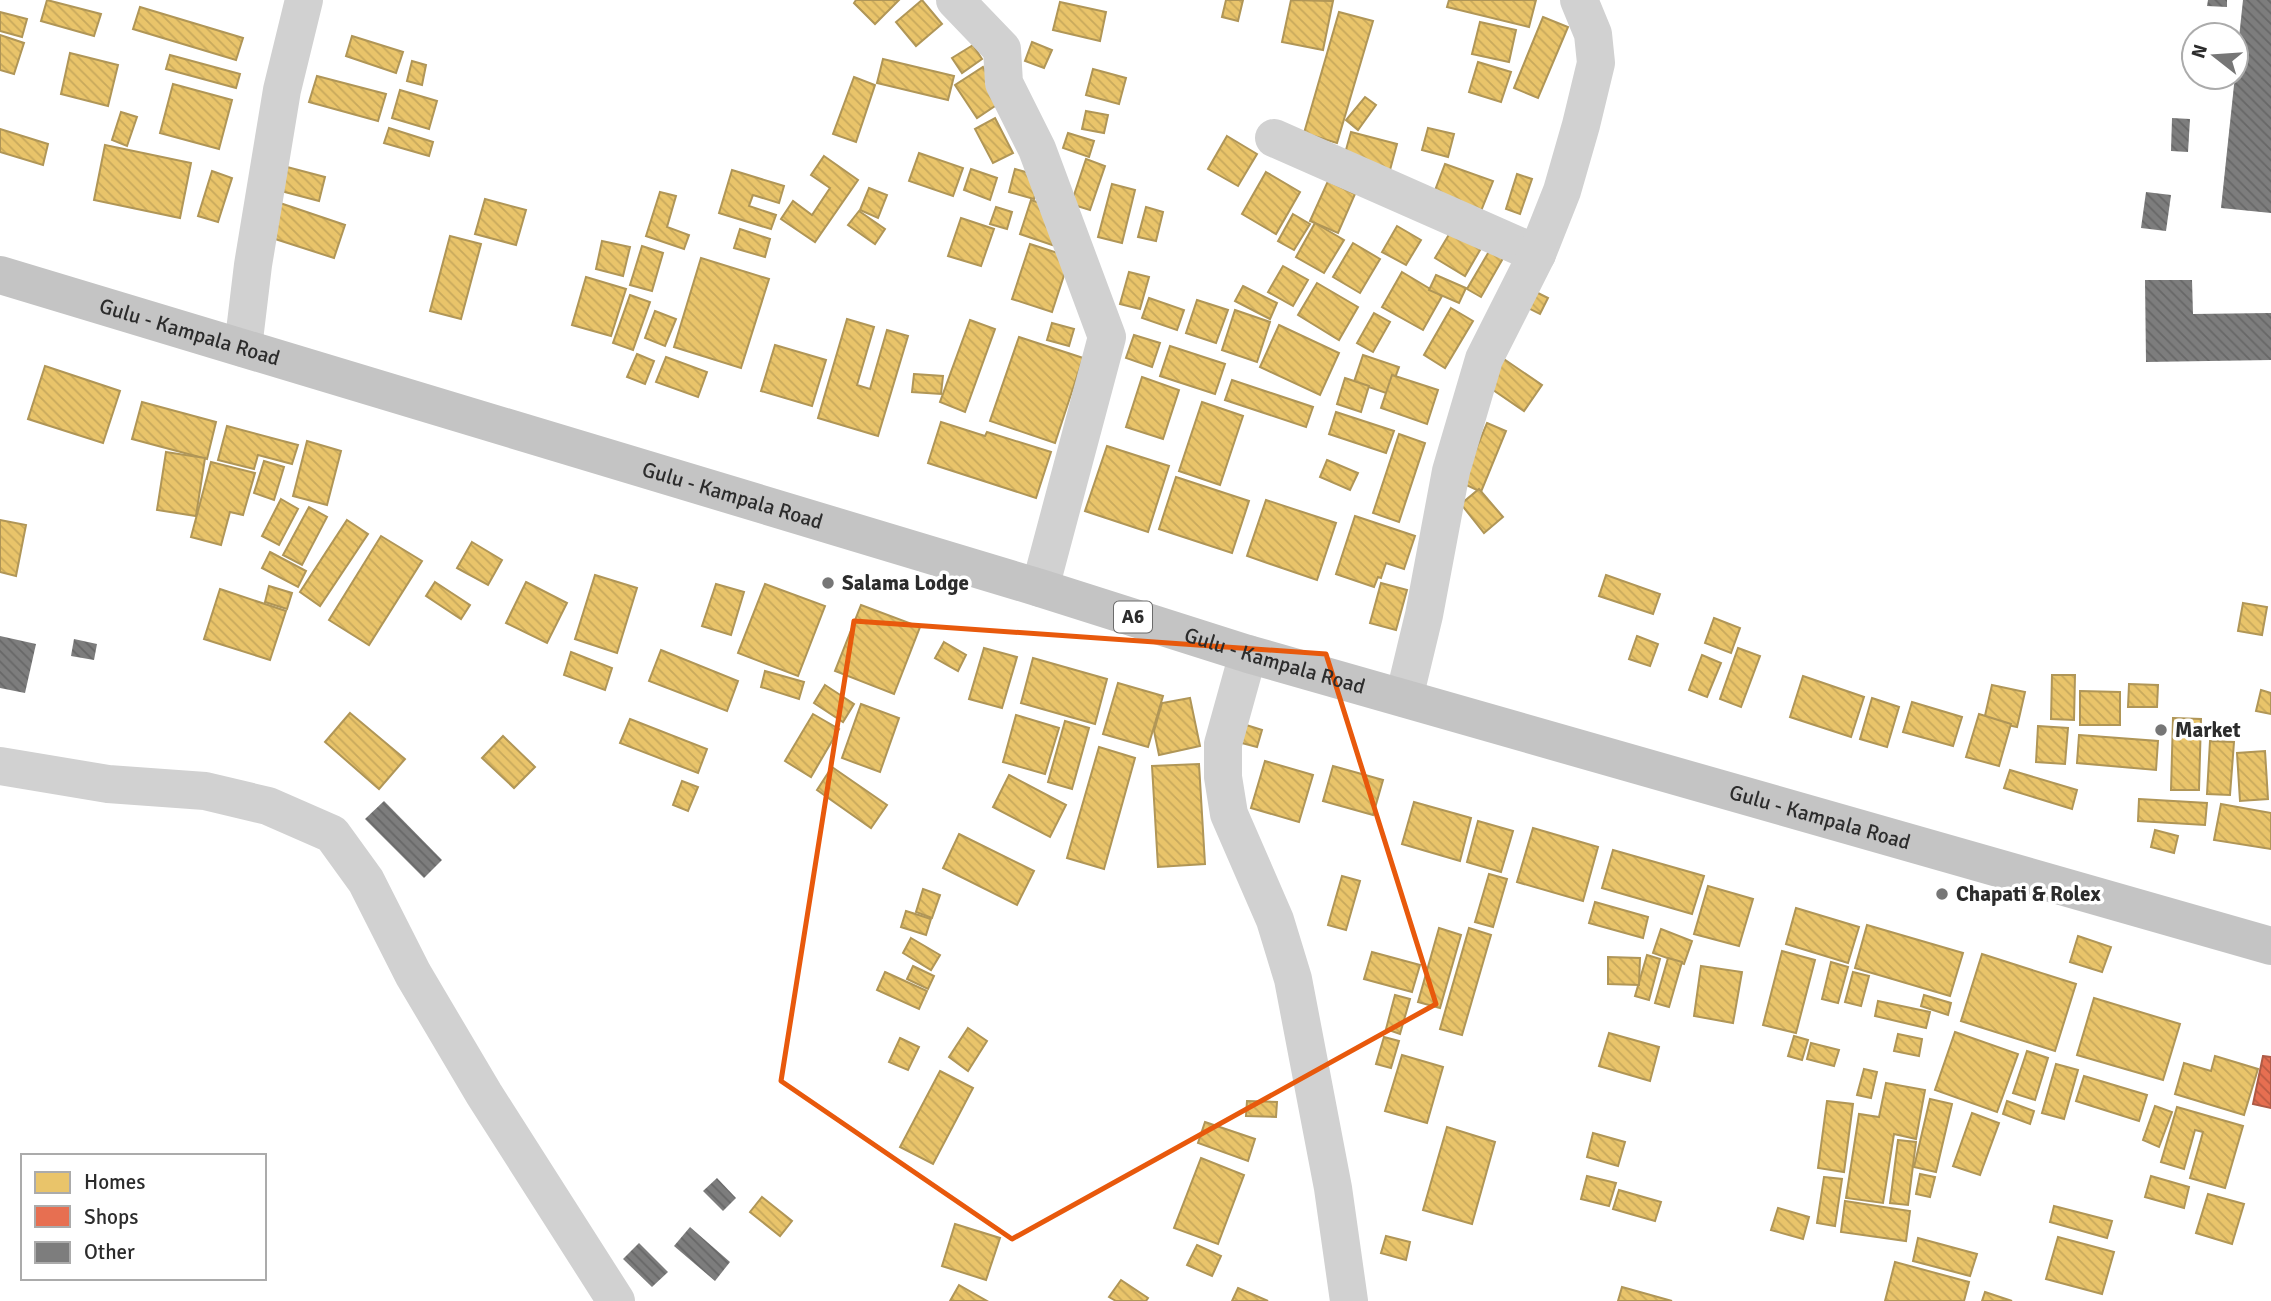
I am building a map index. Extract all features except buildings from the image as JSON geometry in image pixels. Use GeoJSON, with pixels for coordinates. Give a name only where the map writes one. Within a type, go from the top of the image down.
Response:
{"type":"FeatureCollection","features":[{"type":"Feature","properties":{"kind":"main road","name":"Gulu - Kampala Road"},"geometry":{"type":"LineString","coordinates":[[0,275],[1041,588],[1248,654],[2271,946]]}},
{"type":"Feature","properties":{"kind":"street"},"geometry":{"type":"LineString","coordinates":[[243,348],[253,265],[282,90],[304,0]]}},
{"type":"Feature","properties":{"kind":"street"},"geometry":{"type":"LineString","coordinates":[[955,0],[1002,49],[1004,83],[1037,149],[1107,337],[1041,588]]}},
{"type":"Feature","properties":{"kind":"street"},"geometry":{"type":"LineString","coordinates":[[1404,698],[1424,615],[1451,471],[1484,359],[1537,254],[1562,191],[1595,63],[1593,34],[1579,0]]}},
{"type":"Feature","properties":{"kind":"street"},"geometry":{"type":"LineString","coordinates":[[1274,138],[1537,254]]}},
{"type":"Feature","properties":{"kind":"street"},"geometry":{"type":"LineString","coordinates":[[1248,654],[1223,744],[1223,778],[1229,814],[1275,919],[1293,979],[1334,1188],[1349,1301]]}},
{"type":"Feature","properties":{"kind":"street"},"geometry":{"type":"LineString","coordinates":[[0,765],[108,784],[205,791],[268,806],[332,834],[366,881],[413,974],[484,1094],[616,1301]]}},
{"type":"Feature","properties":{"kind":"highlighted area"},"geometry":{"type":"Polygon","coordinates":[[[854,621],[1326,654],[1436,1004],[1012,1239],[781,1081],[854,621]]]}},
{"type":"Feature","properties":{"kind":"place","name":"Salama Lodge"},"geometry":{"type":"Point","coordinates":[828,583]}},
{"type":"Feature","properties":{"kind":"place","name":"Market"},"geometry":{"type":"Point","coordinates":[2161,730]}},
{"type":"Feature","properties":{"kind":"place","name":"Chapati & Rolex"},"geometry":{"type":"Point","coordinates":[1942,894]}}]}
